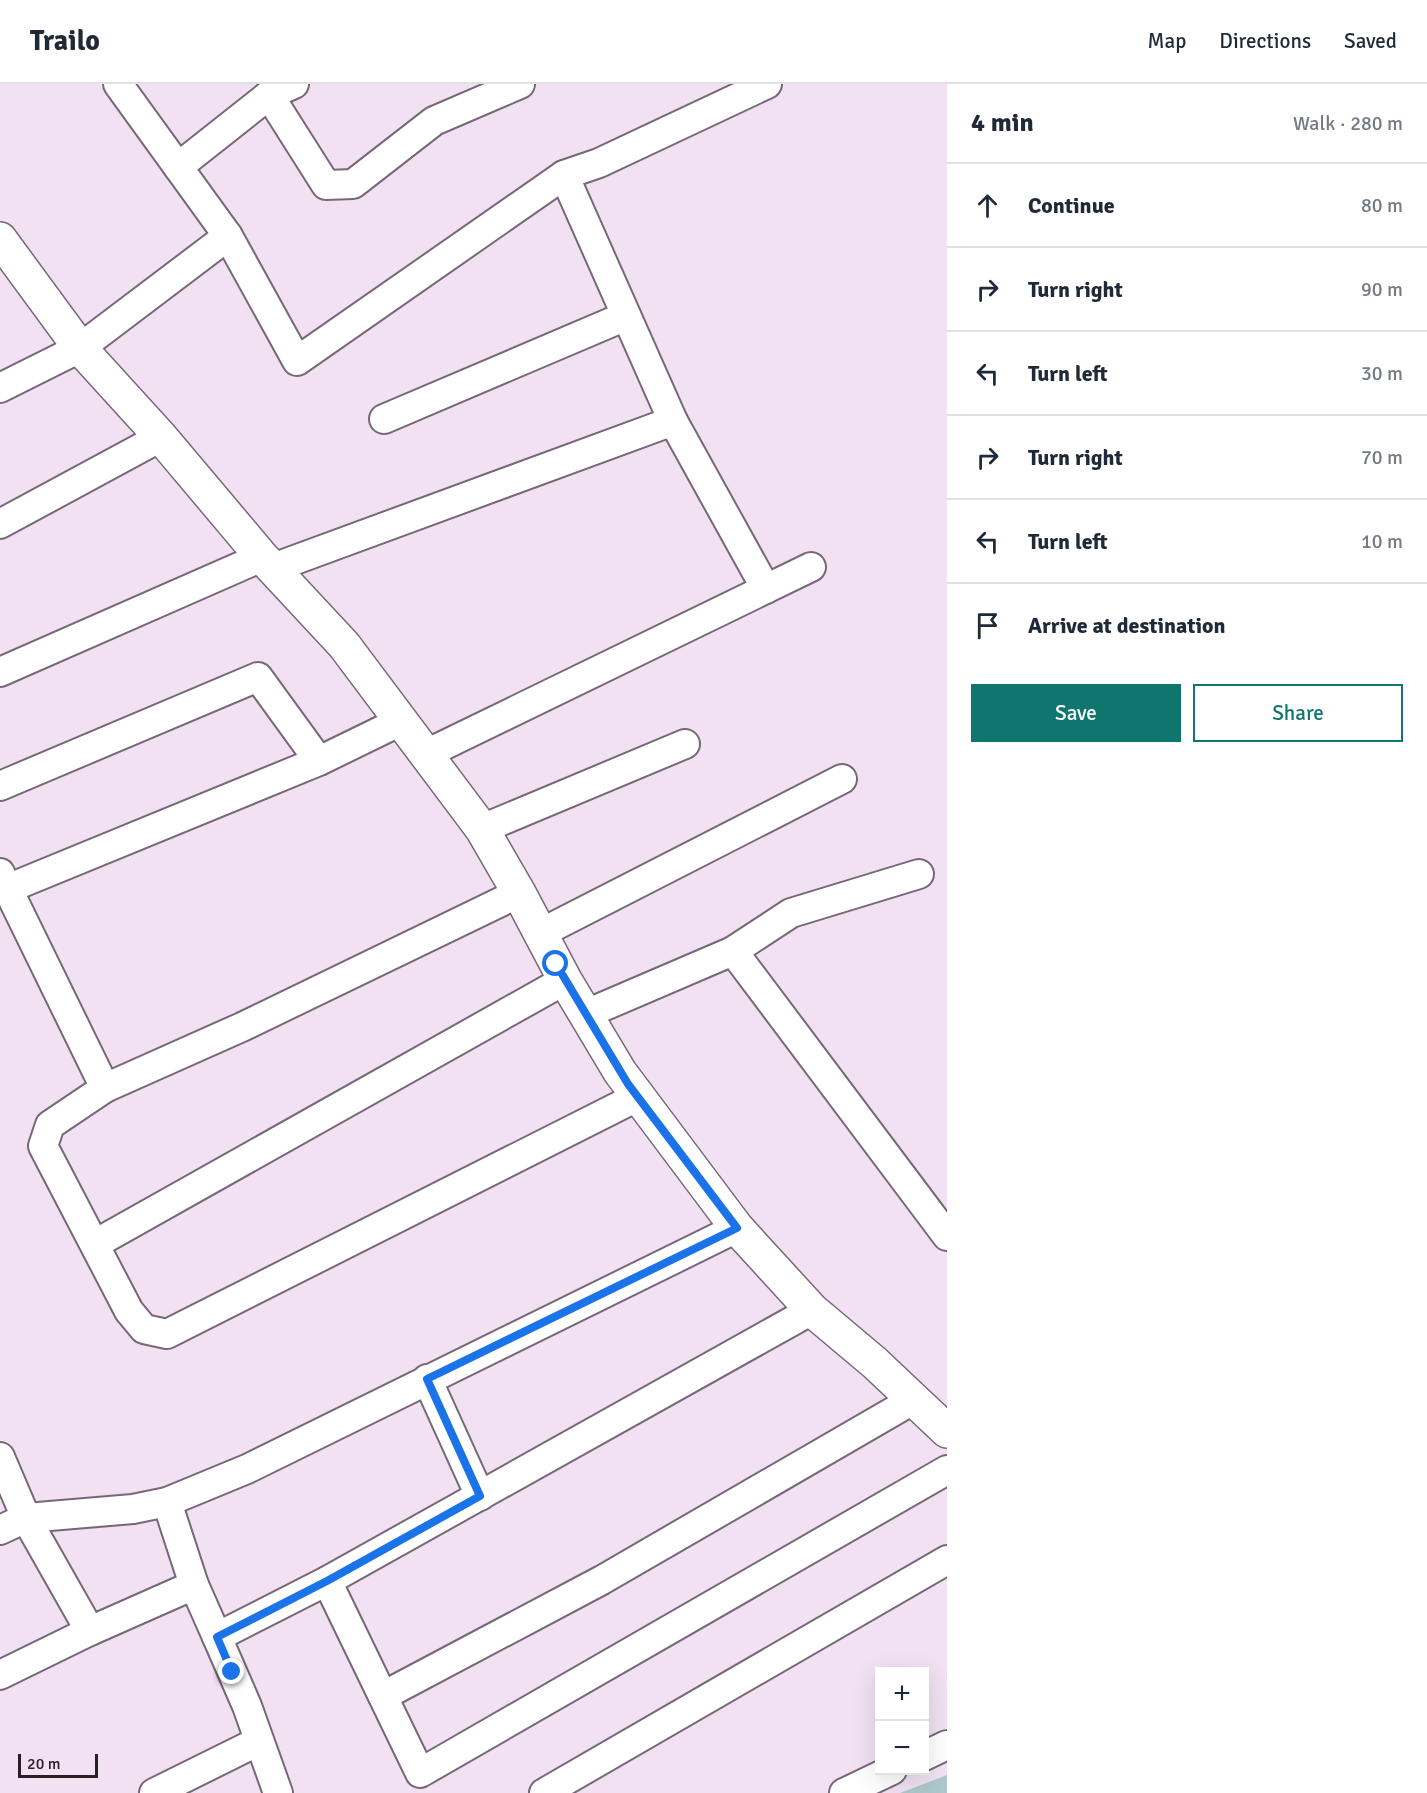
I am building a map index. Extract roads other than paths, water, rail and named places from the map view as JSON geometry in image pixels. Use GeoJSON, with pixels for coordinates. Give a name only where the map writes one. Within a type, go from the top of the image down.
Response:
{"type":"FeatureCollection","features":[{"type":"Feature","properties":{"kind":"street"},"geometry":{"type":"LineString","coordinates":[[118,84],[228,236],[297,361],[564,175],[599,163],[767,84]]}},
{"type":"Feature","properties":{"kind":"street"},"geometry":{"type":"LineString","coordinates":[[178,167],[282,90],[326,185],[352,184],[434,122],[520,84]]}},
{"type":"Feature","properties":{"kind":"street"},"geometry":{"type":"LineString","coordinates":[[564,175],[673,421],[766,589]]}},
{"type":"Feature","properties":{"kind":"street"},"geometry":{"type":"LineString","coordinates":[[0,388],[80,348],[228,236]]}},
{"type":"Feature","properties":{"kind":"street"},"geometry":{"type":"LineString","coordinates":[[0,239],[80,348],[162,437],[267,563],[345,645],[482,829],[565,980],[637,1097],[737,1228],[812,1310],[875,1363],[947,1431]]}},
{"type":"Feature","properties":{"kind":"street"},"geometry":{"type":"LineString","coordinates":[[384,419],[626,316]]}},
{"type":"Feature","properties":{"kind":"street"},"geometry":{"type":"LineString","coordinates":[[0,672],[267,563],[673,421]]}},
{"type":"Feature","properties":{"kind":"street"},"geometry":{"type":"LineString","coordinates":[[0,524],[162,437]]}},
{"type":"Feature","properties":{"kind":"street"},"geometry":{"type":"LineString","coordinates":[[426,754],[811,567]]}},
{"type":"Feature","properties":{"kind":"street"},"geometry":{"type":"LineString","coordinates":[[0,786],[258,677],[319,761]]}},
{"type":"Feature","properties":{"kind":"street"},"geometry":{"type":"LineString","coordinates":[[105,1088],[3,881],[319,761],[401,721]]}},
{"type":"Feature","properties":{"kind":"street"},"geometry":{"type":"LineString","coordinates":[[482,829],[685,744]]}},
{"type":"Feature","properties":{"kind":"street"},"geometry":{"type":"LineString","coordinates":[[539,934],[842,779]]}},
{"type":"Feature","properties":{"kind":"street"},"geometry":{"type":"LineString","coordinates":[[586,1014],[733,951],[791,913],[919,874]]}},
{"type":"Feature","properties":{"kind":"street"},"geometry":{"type":"LineString","coordinates":[[519,893],[242,1027],[105,1088],[50,1125],[43,1146],[129,1311],[144,1329],[167,1334],[637,1097]]}},
{"type":"Feature","properties":{"kind":"street"},"geometry":{"type":"LineString","coordinates":[[733,951],[947,1236]]}},
{"type":"Feature","properties":{"kind":"street"},"geometry":{"type":"LineString","coordinates":[[95,1245],[565,980]]}},
{"type":"Feature","properties":{"kind":"street"},"geometry":{"type":"LineString","coordinates":[[0,1530],[26,1518],[133,1509],[167,1502],[247,1469],[737,1228]]}},
{"type":"Feature","properties":{"kind":"street"},"geometry":{"type":"LineString","coordinates":[[217,1637],[327,1581],[812,1310]]}},
{"type":"Feature","properties":{"kind":"street"},"geometry":{"type":"LineString","coordinates":[[427,1379],[480,1496]]}},
{"type":"Feature","properties":{"kind":"street"},"geometry":{"type":"LineString","coordinates":[[383,1696],[602,1580],[913,1400]]}},
{"type":"Feature","properties":{"kind":"street"},"geometry":{"type":"LineString","coordinates":[[0,1457],[26,1518],[90,1631]]}},
{"type":"Feature","properties":{"kind":"street"},"geometry":{"type":"LineString","coordinates":[[327,1581],[420,1773],[947,1470]]}},
{"type":"Feature","properties":{"kind":"street"},"geometry":{"type":"LineString","coordinates":[[167,1502],[194,1585],[246,1706],[279,1793]]}},
{"type":"Feature","properties":{"kind":"street"},"geometry":{"type":"LineString","coordinates":[[544,1793],[947,1560]]}},
{"type":"Feature","properties":{"kind":"street"},"geometry":{"type":"LineString","coordinates":[[0,1675],[90,1631],[194,1585]]}},
{"type":"Feature","properties":{"kind":"street"},"geometry":{"type":"LineString","coordinates":[[154,1793],[259,1741]]}},
{"type":"Feature","properties":{"kind":"street"},"geometry":{"type":"LineString","coordinates":[[929,1754],[947,1745]]}},
{"type":"Feature","properties":{"kind":"street"},"geometry":{"type":"LineString","coordinates":[[844,1793],[882,1775]]}}]}
